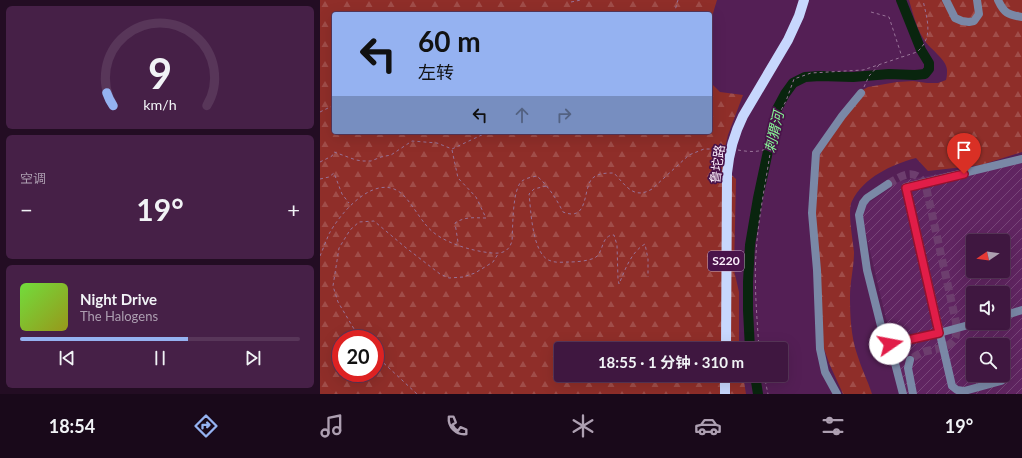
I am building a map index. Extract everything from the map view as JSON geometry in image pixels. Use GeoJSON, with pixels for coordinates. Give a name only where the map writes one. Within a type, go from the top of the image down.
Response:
{"type":"FeatureCollection","features":[{"type":"Feature","properties":{"kind":"main road","name":"鲁坨路"},"geometry":{"type":"LineString","coordinates":[[726,342],[727,173],[731,149],[743,116],[788,40],[799,16],[804,0]]}},
{"type":"Feature","properties":{"kind":"main road"},"geometry":{"type":"LineString","coordinates":[[725,394],[726,382]]}},
{"type":"Feature","properties":{"kind":"street"},"geometry":{"type":"LineString","coordinates":[[946,0],[955,18],[969,22],[974,21],[979,14],[977,0]]}},
{"type":"Feature","properties":{"kind":"street"},"geometry":{"type":"LineString","coordinates":[[998,0],[1002,8],[1010,15],[1022,17]]}},
{"type":"Feature","properties":{"kind":"street"},"geometry":{"type":"LineString","coordinates":[[837,394],[825,372],[820,349],[817,270],[812,213],[816,153],[842,116],[861,93]]}},
{"type":"Feature","properties":{"kind":"street"},"geometry":{"type":"LineString","coordinates":[[997,382],[964,391],[957,390],[952,386],[906,188],[1022,159]]}},
{"type":"Feature","properties":{"kind":"street"},"geometry":{"type":"LineString","coordinates":[[888,184],[867,198],[863,203],[859,215],[867,270],[884,338],[890,344],[903,394]]}},
{"type":"Feature","properties":{"kind":"street"},"geometry":{"type":"LineString","coordinates":[[1010,314],[1022,310]]}},
{"type":"Feature","properties":{"kind":"street"},"geometry":{"type":"LineString","coordinates":[[890,344],[966,326]]}},
{"type":"Feature","properties":{"kind":"street"},"geometry":{"type":"LineString","coordinates":[[910,360],[908,368],[913,394]]}},
{"type":"Feature","properties":{"kind":"path"},"geometry":{"type":"LineString","coordinates":[[571,2],[581,0]]}},
{"type":"Feature","properties":{"kind":"path"},"geometry":{"type":"LineString","coordinates":[[675,12],[678,0]]}},
{"type":"Feature","properties":{"kind":"path"},"geometry":{"type":"LineString","coordinates":[[759,342],[755,285],[759,224],[771,146],[778,114],[786,101],[794,79],[811,73],[863,70],[917,52],[924,46],[927,37],[927,23],[923,0]]}},
{"type":"Feature","properties":{"kind":"path"},"geometry":{"type":"LineString","coordinates":[[871,12],[889,16],[902,57]]}},
{"type":"Feature","properties":{"kind":"path"},"geometry":{"type":"LineString","coordinates":[[861,93],[869,76],[879,65]]}},
{"type":"Feature","properties":{"kind":"path"},"geometry":{"type":"LineString","coordinates":[[320,112],[332,106]]}},
{"type":"Feature","properties":{"kind":"path"},"geometry":{"type":"LineString","coordinates":[[320,162],[332,156],[334,152],[356,160],[371,161],[391,155],[412,142],[437,143],[452,149],[484,134]]}},
{"type":"Feature","properties":{"kind":"path"},"geometry":{"type":"LineString","coordinates":[[544,134],[558,134]]}},
{"type":"Feature","properties":{"kind":"path"},"geometry":{"type":"LineString","coordinates":[[736,150],[748,152],[766,150],[771,146]]}},
{"type":"Feature","properties":{"kind":"path"},"geometry":{"type":"LineString","coordinates":[[452,149],[458,178],[476,197],[486,218],[468,217],[455,223],[458,242]]}},
{"type":"Feature","properties":{"kind":"path"},"geometry":{"type":"LineString","coordinates":[[320,256],[330,233],[339,220],[355,200],[370,191],[389,188],[402,194],[427,227],[436,234],[463,247],[480,252],[498,253],[504,252],[510,248],[512,241],[516,191],[521,182],[529,178],[537,176],[547,186],[558,201],[563,212],[569,214],[577,212],[583,207],[591,180],[599,175],[614,173],[630,190],[638,193],[646,192],[652,189],[689,155],[704,149],[728,150]]}},
{"type":"Feature","properties":{"kind":"path"},"geometry":{"type":"LineString","coordinates":[[320,180],[334,174],[342,194],[349,203]]}},
{"type":"Feature","properties":{"kind":"path"},"geometry":{"type":"LineString","coordinates":[[547,186],[534,189],[529,194],[536,242],[546,259],[551,262],[570,262],[593,258],[597,256],[605,239],[610,235],[614,235],[617,245],[619,284],[627,266],[640,247],[645,244],[648,259],[648,277]]}},
{"type":"Feature","properties":{"kind":"path"},"geometry":{"type":"LineString","coordinates":[[354,330],[338,302],[333,286],[339,248],[350,230],[359,222],[374,221],[440,274],[449,278],[463,277],[475,273],[493,262],[498,253]]}},
{"type":"Feature","properties":{"kind":"path"},"geometry":{"type":"LineString","coordinates":[[384,363],[417,394]]}},
{"type":"Feature","properties":{"kind":"path"},"geometry":{"type":"LineString","coordinates":[[765,382],[768,394]]}},
{"type":"Feature","properties":{"kind":"shaded area"},"geometry":{"type":"Polygon","coordinates":[[[1022,159],[1022,394],[904,394],[860,209],[900,181],[1022,159]]]}},
{"type":"Feature","properties":{"kind":"green space"},"geometry":{"type":"Polygon","coordinates":[[[320,0],[717,0],[712,16],[712,12],[332,12],[332,134],[712,134],[712,84],[720,92],[743,95],[728,135],[721,165],[736,179],[734,270],[739,292],[739,342],[554,342],[554,382],[744,382],[746,394],[320,394],[320,0]]]}},
{"type":"Feature","properties":{"kind":"green space"},"geometry":{"type":"Polygon","coordinates":[[[909,0],[1022,0],[1022,152],[981,165],[928,171],[916,158],[897,164],[879,173],[864,185],[857,193],[852,201],[850,211],[854,252],[850,291],[852,333],[860,364],[872,394],[843,394],[823,346],[813,217],[817,165],[823,146],[859,92],[868,87],[897,82],[913,81],[938,83],[946,80],[946,66],[941,58],[925,42],[915,20],[909,0]]]}},
{"type":"Feature","properties":{"kind":"waterway","name":"刺猬河"},"geometry":{"type":"LineString","coordinates":[[750,342],[748,282],[750,245],[758,198],[777,109],[793,83],[805,77],[925,74],[929,69],[929,63],[921,50],[901,0]]}},
{"type":"Feature","properties":{"kind":"waterway","name":"刺猬河"},"geometry":{"type":"LineString","coordinates":[[756,382],[758,394]]}},
{"type":"Feature","properties":{"kind":"tunnel"},"geometry":{"type":"LineString","coordinates":[[888,184],[899,177],[909,174],[918,177],[926,187],[956,322],[956,335],[951,343],[942,348],[921,353],[910,360]]}},
{"type":"Feature","properties":{"kind":"route"},"geometry":{"type":"LineString","coordinates":[[890,344],[939,333],[906,188],[964,174]]}}]}
